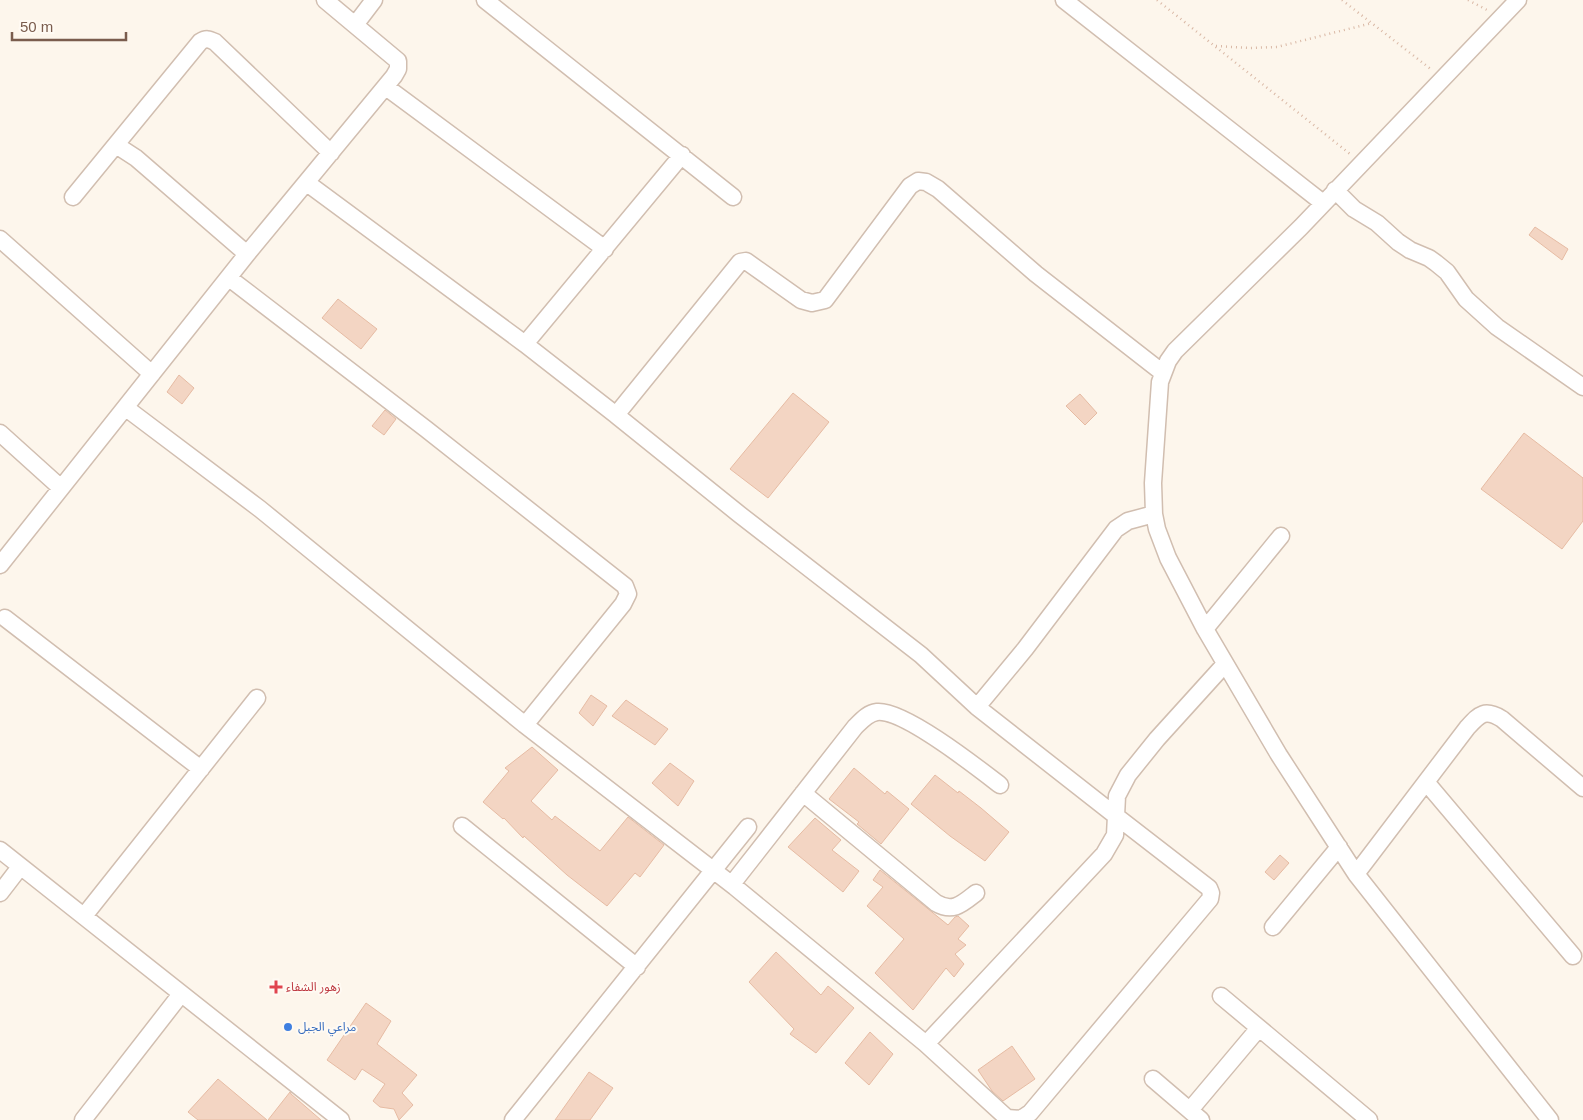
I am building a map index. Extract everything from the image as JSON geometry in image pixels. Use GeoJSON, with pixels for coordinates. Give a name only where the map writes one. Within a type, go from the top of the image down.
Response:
{"type":"FeatureCollection","features":[{"type":"Feature","properties":{"kind":"street"},"geometry":{"type":"LineString","coordinates":[[0,565],[247,254],[386,87],[398,69],[398,61],[325,0]]}},
{"type":"Feature","properties":{"kind":"street"},"geometry":{"type":"LineString","coordinates":[[355,25],[374,0]]}},
{"type":"Feature","properties":{"kind":"street"},"geometry":{"type":"LineString","coordinates":[[485,0],[733,197]]}},
{"type":"Feature","properties":{"kind":"street"},"geometry":{"type":"LineString","coordinates":[[1064,0],[1323,203]]}},
{"type":"Feature","properties":{"kind":"street"},"geometry":{"type":"LineString","coordinates":[[1518,0],[1236,293],[1175,351],[1163,373],[1159,391],[1153,483],[1154,514],[1168,558],[1205,630],[1279,755],[1356,874],[1550,1120]]}},
{"type":"Feature","properties":{"kind":"street"},"geometry":{"type":"LineString","coordinates":[[73,197],[200,42],[209,39],[215,42],[331,153]]}},
{"type":"Feature","properties":{"kind":"street"},"geometry":{"type":"LineString","coordinates":[[386,87],[605,249]]}},
{"type":"Feature","properties":{"kind":"street"},"geometry":{"type":"LineString","coordinates":[[116,145],[136,158],[247,254]]}},
{"type":"Feature","properties":{"kind":"street"},"geometry":{"type":"LineString","coordinates":[[526,344],[682,155]]}},
{"type":"Feature","properties":{"kind":"street"},"geometry":{"type":"LineString","coordinates":[[616,415],[740,262],[746,262],[753,266],[801,300],[812,303],[825,300],[910,186],[918,181],[926,182],[938,189],[1036,274],[1163,373]]}},
{"type":"Feature","properties":{"kind":"street"},"geometry":{"type":"LineString","coordinates":[[126,408],[260,510],[526,725],[732,884],[926,1044],[1007,1118],[1021,1119],[1030,1114],[1210,899],[1211,893],[1209,888],[977,707],[921,655],[739,514],[526,344],[306,183]]}},
{"type":"Feature","properties":{"kind":"street"},"geometry":{"type":"LineString","coordinates":[[1335,190],[1354,209],[1377,224],[1398,242],[1410,250],[1429,258],[1447,272],[1466,299],[1497,327],[1583,387]]}},
{"type":"Feature","properties":{"kind":"street"},"geometry":{"type":"LineString","coordinates":[[0,239],[152,374]]}},
{"type":"Feature","properties":{"kind":"street"},"geometry":{"type":"LineString","coordinates":[[229,278],[426,429],[625,586],[628,594],[623,604],[526,725]]}},
{"type":"Feature","properties":{"kind":"street"},"geometry":{"type":"LineString","coordinates":[[0,432],[61,488]]}},
{"type":"Feature","properties":{"kind":"street"},"geometry":{"type":"LineString","coordinates":[[977,707],[1025,649],[1116,529],[1128,521],[1154,514]]}},
{"type":"Feature","properties":{"kind":"street"},"geometry":{"type":"LineString","coordinates":[[1205,630],[1281,536]]}},
{"type":"Feature","properties":{"kind":"street"},"geometry":{"type":"LineString","coordinates":[[5,618],[201,769]]}},
{"type":"Feature","properties":{"kind":"street"},"geometry":{"type":"LineString","coordinates":[[926,1044],[1104,854],[1116,835],[1117,796],[1128,775],[1225,664]]}},
{"type":"Feature","properties":{"kind":"street"},"geometry":{"type":"LineString","coordinates":[[84,916],[257,698]]}},
{"type":"Feature","properties":{"kind":"street"},"geometry":{"type":"LineString","coordinates":[[732,884],[865,716],[876,712],[888,712],[925,732],[1000,785]]}},
{"type":"Feature","properties":{"kind":"street"},"geometry":{"type":"LineString","coordinates":[[1356,874],[1467,728],[1478,716],[1485,713],[1502,718],[1583,788]]}},
{"type":"Feature","properties":{"kind":"street"},"geometry":{"type":"LineString","coordinates":[[1426,782],[1572,956]]}},
{"type":"Feature","properties":{"kind":"street"},"geometry":{"type":"LineString","coordinates":[[803,794],[944,908],[952,908],[976,894]]}},
{"type":"Feature","properties":{"kind":"street"},"geometry":{"type":"LineString","coordinates":[[462,826],[637,967]]}},
{"type":"Feature","properties":{"kind":"street"},"geometry":{"type":"LineString","coordinates":[[513,1120],[748,827]]}},
{"type":"Feature","properties":{"kind":"street"},"geometry":{"type":"LineString","coordinates":[[1273,928],[1340,847]]}},
{"type":"Feature","properties":{"kind":"street"},"geometry":{"type":"LineString","coordinates":[[0,850],[341,1120]]}},
{"type":"Feature","properties":{"kind":"street"},"geometry":{"type":"LineString","coordinates":[[0,893],[20,867]]}},
{"type":"Feature","properties":{"kind":"street"},"geometry":{"type":"LineString","coordinates":[[83,1120],[181,994]]}},
{"type":"Feature","properties":{"kind":"street"},"geometry":{"type":"LineString","coordinates":[[1222,996],[1369,1120]]}},
{"type":"Feature","properties":{"kind":"street"},"geometry":{"type":"LineString","coordinates":[[1153,1079],[1195,1115],[1259,1028]]}},
{"type":"Feature","properties":{"kind":"path"},"geometry":{"type":"LineString","coordinates":[[1157,0],[1361,163]]}},
{"type":"Feature","properties":{"kind":"path"},"geometry":{"type":"LineString","coordinates":[[1342,0],[1443,78]]}},
{"type":"Feature","properties":{"kind":"path"},"geometry":{"type":"LineString","coordinates":[[1468,0],[1502,17]]}},
{"type":"Feature","properties":{"kind":"path"},"geometry":{"type":"LineString","coordinates":[[1214,46],[1277,47],[1372,24]]}},
{"type":"Feature","properties":{"kind":"building"},"geometry":{"type":"Polygon","coordinates":[[[1535,227],[1568,249],[1562,260],[1529,235],[1535,227]]]}},
{"type":"Feature","properties":{"kind":"building"},"geometry":{"type":"Polygon","coordinates":[[[338,299],[377,329],[361,349],[322,318],[338,299]]]}},
{"type":"Feature","properties":{"kind":"building"},"geometry":{"type":"Polygon","coordinates":[[[179,375],[194,388],[182,404],[167,392],[179,375]]]}},
{"type":"Feature","properties":{"kind":"building"},"geometry":{"type":"Polygon","coordinates":[[[793,393],[829,422],[768,498],[730,469],[793,393]]]}},
{"type":"Feature","properties":{"kind":"building"},"geometry":{"type":"Polygon","coordinates":[[[1080,394],[1097,413],[1085,425],[1066,406],[1080,394]]]}},
{"type":"Feature","properties":{"kind":"building"},"geometry":{"type":"Polygon","coordinates":[[[385,410],[396,419],[384,435],[372,426],[385,410]]]}},
{"type":"Feature","properties":{"kind":"building"},"geometry":{"type":"Polygon","coordinates":[[[1524,433],[1583,478],[1583,521],[1562,549],[1481,489],[1524,433]]]}},
{"type":"Feature","properties":{"kind":"building"},"geometry":{"type":"Polygon","coordinates":[[[591,695],[607,706],[593,726],[579,713],[591,695]]]}},
{"type":"Feature","properties":{"kind":"building"},"geometry":{"type":"Polygon","coordinates":[[[626,700],[668,729],[655,745],[612,716],[626,700]]]}},
{"type":"Feature","properties":{"kind":"building"},"geometry":{"type":"Polygon","coordinates":[[[532,747],[558,770],[531,801],[552,820],[555,816],[600,851],[628,817],[664,845],[640,877],[635,873],[607,906],[567,875],[524,836],[523,838],[504,818],[483,802],[509,771],[505,768],[532,747]]]}},
{"type":"Feature","properties":{"kind":"building"},"geometry":{"type":"Polygon","coordinates":[[[670,763],[694,781],[678,806],[652,783],[670,763]]]}},
{"type":"Feature","properties":{"kind":"building"},"geometry":{"type":"Polygon","coordinates":[[[854,768],[885,794],[887,791],[909,809],[881,844],[857,824],[859,822],[829,799],[854,768]]]}},
{"type":"Feature","properties":{"kind":"building"},"geometry":{"type":"Polygon","coordinates":[[[935,775],[958,793],[959,791],[1009,832],[985,861],[950,836],[911,804],[935,775]]]}},
{"type":"Feature","properties":{"kind":"building"},"geometry":{"type":"Polygon","coordinates":[[[815,818],[841,840],[832,850],[859,871],[843,892],[788,847],[815,818]]]}},
{"type":"Feature","properties":{"kind":"building"},"geometry":{"type":"Polygon","coordinates":[[[1280,855],[1289,863],[1274,880],[1265,872],[1280,855]]]}},
{"type":"Feature","properties":{"kind":"building"},"geometry":{"type":"Polygon","coordinates":[[[880,870],[948,925],[958,916],[969,926],[958,939],[966,945],[955,954],[964,964],[954,977],[946,968],[913,1010],[875,973],[904,939],[867,906],[883,887],[873,880],[880,870]]]}},
{"type":"Feature","properties":{"kind":"building"},"geometry":{"type":"Polygon","coordinates":[[[776,952],[821,995],[828,986],[854,1008],[816,1053],[790,1034],[794,1029],[749,982],[776,952]]]}},
{"type":"Feature","properties":{"kind":"building"},"geometry":{"type":"Polygon","coordinates":[[[366,1003],[391,1021],[377,1044],[417,1075],[402,1093],[413,1105],[399,1120],[394,1109],[380,1107],[373,1101],[385,1084],[362,1069],[355,1080],[327,1060],[366,1003]]]}},
{"type":"Feature","properties":{"kind":"building"},"geometry":{"type":"Polygon","coordinates":[[[870,1032],[893,1054],[869,1085],[845,1063],[870,1032]]]}},
{"type":"Feature","properties":{"kind":"building"},"geometry":{"type":"Polygon","coordinates":[[[1012,1046],[1035,1079],[1003,1101],[992,1091],[978,1070],[1012,1046]]]}},
{"type":"Feature","properties":{"kind":"building"},"geometry":{"type":"Polygon","coordinates":[[[589,1072],[613,1088],[590,1120],[555,1120],[589,1072]]]}},
{"type":"Feature","properties":{"kind":"building"},"geometry":{"type":"Polygon","coordinates":[[[218,1079],[267,1120],[198,1120],[188,1112],[218,1079]]]}},
{"type":"Feature","properties":{"kind":"building"},"geometry":{"type":"Polygon","coordinates":[[[290,1092],[291,1094],[321,1120],[268,1120],[290,1092]]]}},
{"type":"Feature","properties":{"kind":"place","name":"زهور الشفاء"},"geometry":{"type":"Point","coordinates":[276,987]}},
{"type":"Feature","properties":{"kind":"place","name":"مراعي الجبل"},"geometry":{"type":"Point","coordinates":[288,1027]}}]}
